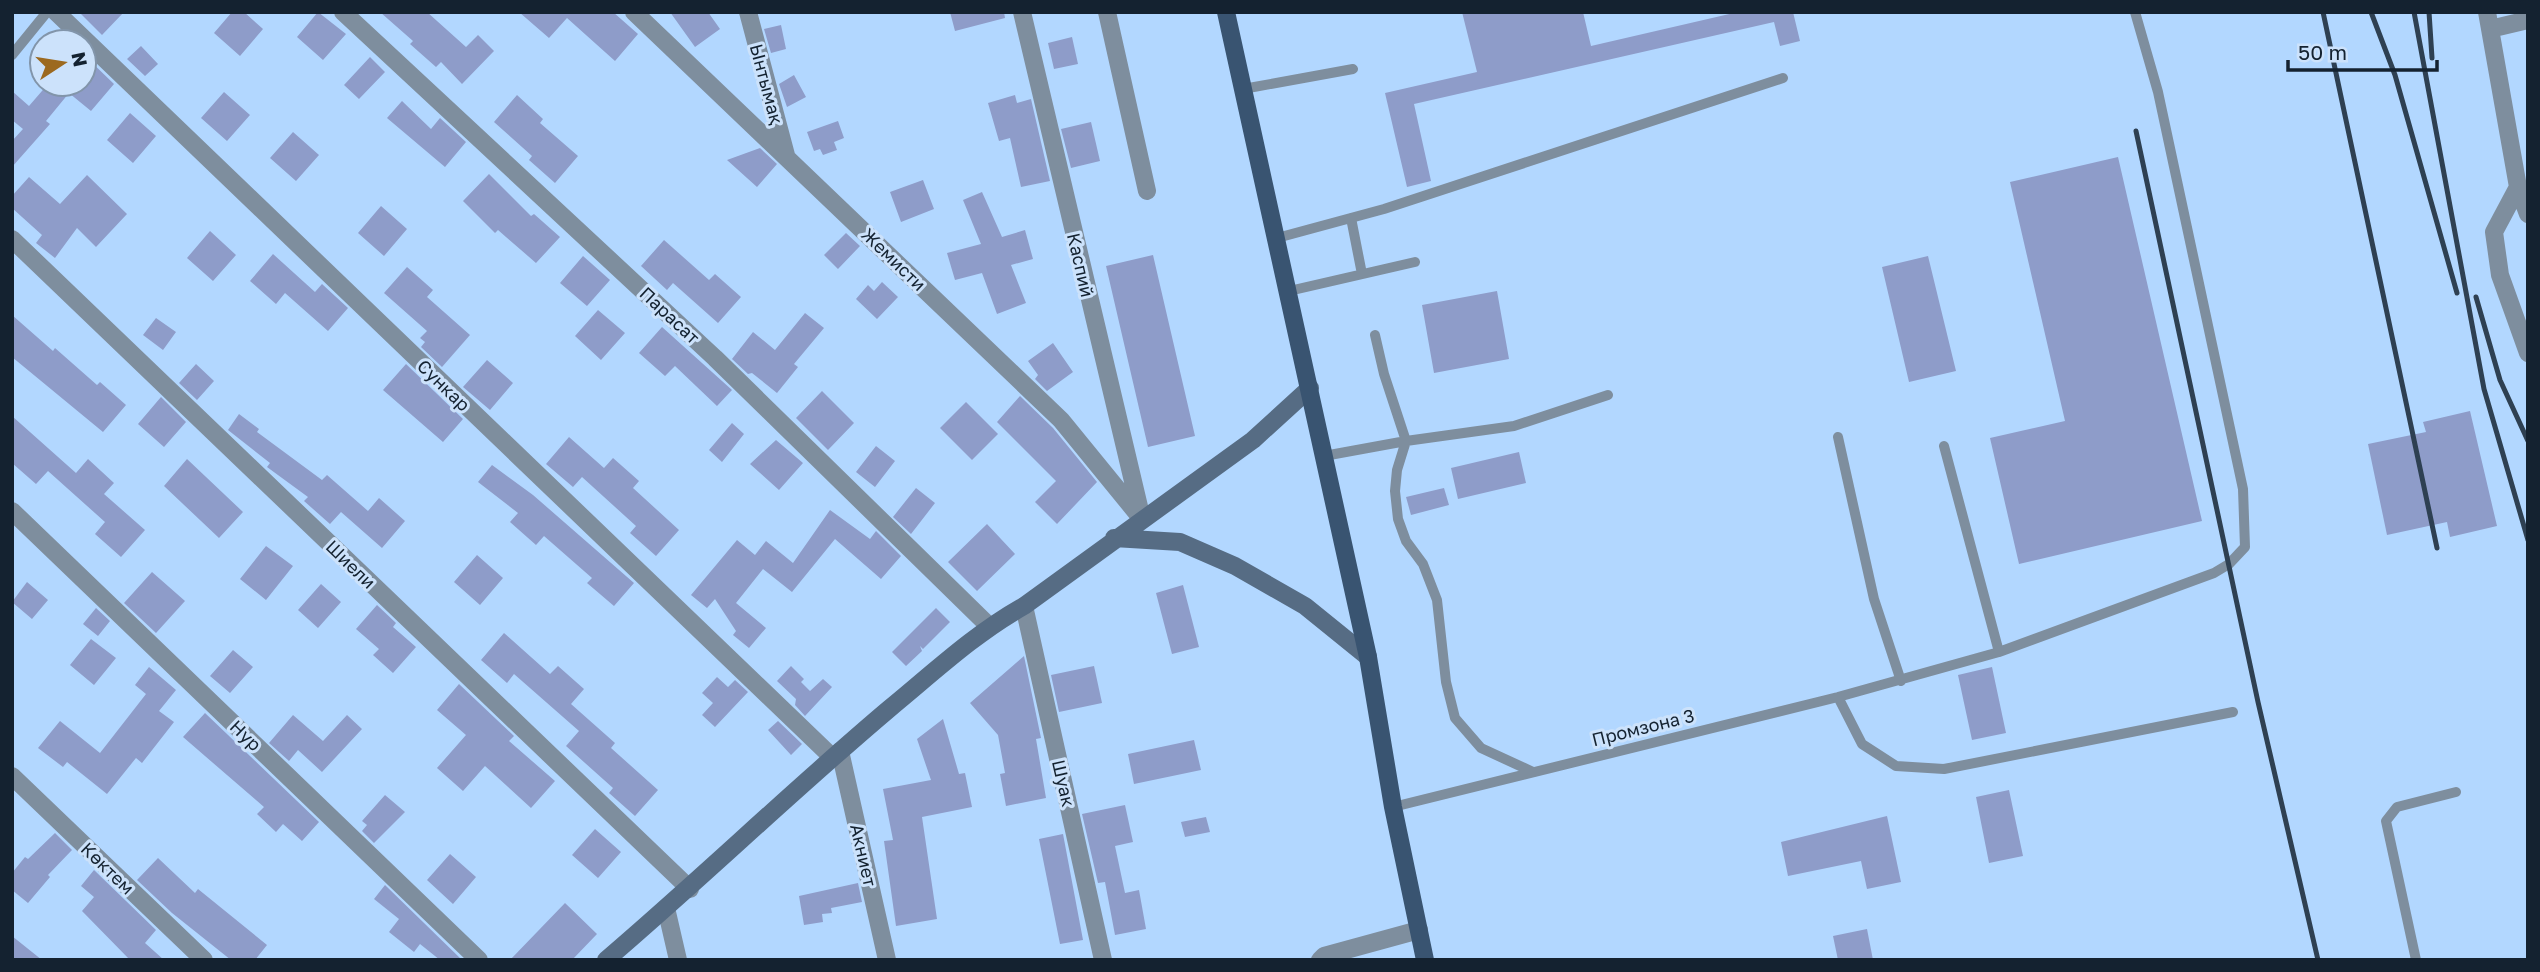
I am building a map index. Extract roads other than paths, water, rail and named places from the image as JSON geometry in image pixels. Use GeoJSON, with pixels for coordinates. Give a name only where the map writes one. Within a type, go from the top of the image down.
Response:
{"type":"FeatureCollection","features":[{"type":"Feature","properties":{"kind":"main road"},"geometry":{"type":"LineString","coordinates":[[1227,13],[1368,657],[1393,807],[1425,960]]}},
{"type":"Feature","properties":{"kind":"street","name":"Сункар"},"geometry":{"type":"LineString","coordinates":[[56,12],[836,754]]}},
{"type":"Feature","properties":{"kind":"street","name":"Парасат"},"geometry":{"type":"LineString","coordinates":[[343,12],[715,358],[989,626]]}},
{"type":"Feature","properties":{"kind":"street","name":"Жемисти"},"geometry":{"type":"LineString","coordinates":[[635,12],[1061,420],[1141,518]]}},
{"type":"Feature","properties":{"kind":"street","name":"Ынтымақ"},"geometry":{"type":"LineString","coordinates":[[748,12],[786,155]]}},
{"type":"Feature","properties":{"kind":"street","name":"Каспий"},"geometry":{"type":"LineString","coordinates":[[1022,12],[1141,518]]}},
{"type":"Feature","properties":{"kind":"street"},"geometry":{"type":"LineString","coordinates":[[1107,12],[1147,191]]}},
{"type":"Feature","properties":{"kind":"street"},"geometry":{"type":"LineString","coordinates":[[2528,20],[2489,20],[2518,187],[2528,214]]}},
{"type":"Feature","properties":{"kind":"street"},"geometry":{"type":"LineString","coordinates":[[2518,187],[2494,232],[2500,275],[2528,353]]}},
{"type":"Feature","properties":{"kind":"street","name":"Шиели"},"geometry":{"type":"LineString","coordinates":[[12,239],[690,889]]}},
{"type":"Feature","properties":{"kind":"street"},"geometry":{"type":"LineString","coordinates":[[607,960],[690,889],[836,754],[989,626],[1024,606],[1141,518],[1253,440],[1310,388]]}},
{"type":"Feature","properties":{"kind":"street","name":"Нур"},"geometry":{"type":"LineString","coordinates":[[12,511],[479,960]]}},
{"type":"Feature","properties":{"kind":"street"},"geometry":{"type":"LineString","coordinates":[[1114,538],[1180,542],[1235,566],[1305,606],[1368,657]]}},
{"type":"Feature","properties":{"kind":"street","name":"Шуак"},"geometry":{"type":"LineString","coordinates":[[1024,606],[1103,960]]}},
{"type":"Feature","properties":{"kind":"street","name":"Акниет"},"geometry":{"type":"LineString","coordinates":[[836,754],[887,960]]}},
{"type":"Feature","properties":{"kind":"street","name":"Көктем"},"geometry":{"type":"LineString","coordinates":[[12,775],[204,960]]}},
{"type":"Feature","properties":{"kind":"street"},"geometry":{"type":"LineString","coordinates":[[666,908],[678,960]]}},
{"type":"Feature","properties":{"kind":"street"},"geometry":{"type":"LineString","coordinates":[[1320,960],[1324,956],[1419,930]]}},
{"type":"Feature","properties":{"kind":"lane"},"geometry":{"type":"LineString","coordinates":[[12,55],[47,12]]}},
{"type":"Feature","properties":{"kind":"lane","name":"Промзона 3"},"geometry":{"type":"LineString","coordinates":[[1393,807],[1901,681],[1998,652],[2214,573],[2229,564],[2245,547],[2243,489],[2158,92],[2135,12]]}},
{"type":"Feature","properties":{"kind":"lane"},"geometry":{"type":"LineString","coordinates":[[1243,89],[1353,69]]}},
{"type":"Feature","properties":{"kind":"lane"},"geometry":{"type":"LineString","coordinates":[[1277,238],[1351,218],[1783,78]]}},
{"type":"Feature","properties":{"kind":"lane"},"geometry":{"type":"LineString","coordinates":[[1351,218],[1362,274]]}},
{"type":"Feature","properties":{"kind":"lane"},"geometry":{"type":"LineString","coordinates":[[1289,291],[1415,262]]}},
{"type":"Feature","properties":{"kind":"lane"},"geometry":{"type":"LineString","coordinates":[[1375,335],[1384,374],[1406,441],[1397,470],[1398,519],[1406,541],[1423,564],[1437,600],[1446,682],[1455,718],[1480,748],[1533,772]]}},
{"type":"Feature","properties":{"kind":"lane"},"geometry":{"type":"LineString","coordinates":[[1324,456],[1514,426],[1608,395]]}},
{"type":"Feature","properties":{"kind":"lane"},"geometry":{"type":"LineString","coordinates":[[1838,437],[1874,600],[1901,681]]}},
{"type":"Feature","properties":{"kind":"lane"},"geometry":{"type":"LineString","coordinates":[[1944,446],[1998,652]]}},
{"type":"Feature","properties":{"kind":"lane"},"geometry":{"type":"LineString","coordinates":[[1838,697],[1862,744],[1896,766],[1944,769],[2233,712]]}},
{"type":"Feature","properties":{"kind":"lane"},"geometry":{"type":"LineString","coordinates":[[2416,960],[2386,821],[2397,807],[2456,792]]}},
{"type":"Feature","properties":{"kind":"railway"},"geometry":{"type":"LineString","coordinates":[[2323,12],[2437,548]]}},
{"type":"Feature","properties":{"kind":"railway"},"geometry":{"type":"LineString","coordinates":[[2371,12],[2395,75],[2457,293]]}},
{"type":"Feature","properties":{"kind":"railway"},"geometry":{"type":"LineString","coordinates":[[2414,12],[2484,389],[2528,540]]}},
{"type":"Feature","properties":{"kind":"railway"},"geometry":{"type":"LineString","coordinates":[[2429,12],[2432,58]]}},
{"type":"Feature","properties":{"kind":"railway"},"geometry":{"type":"LineString","coordinates":[[2136,131],[2258,702],[2318,960]]}},
{"type":"Feature","properties":{"kind":"railway"},"geometry":{"type":"LineString","coordinates":[[2476,297],[2500,380],[2528,441]]}}]}
